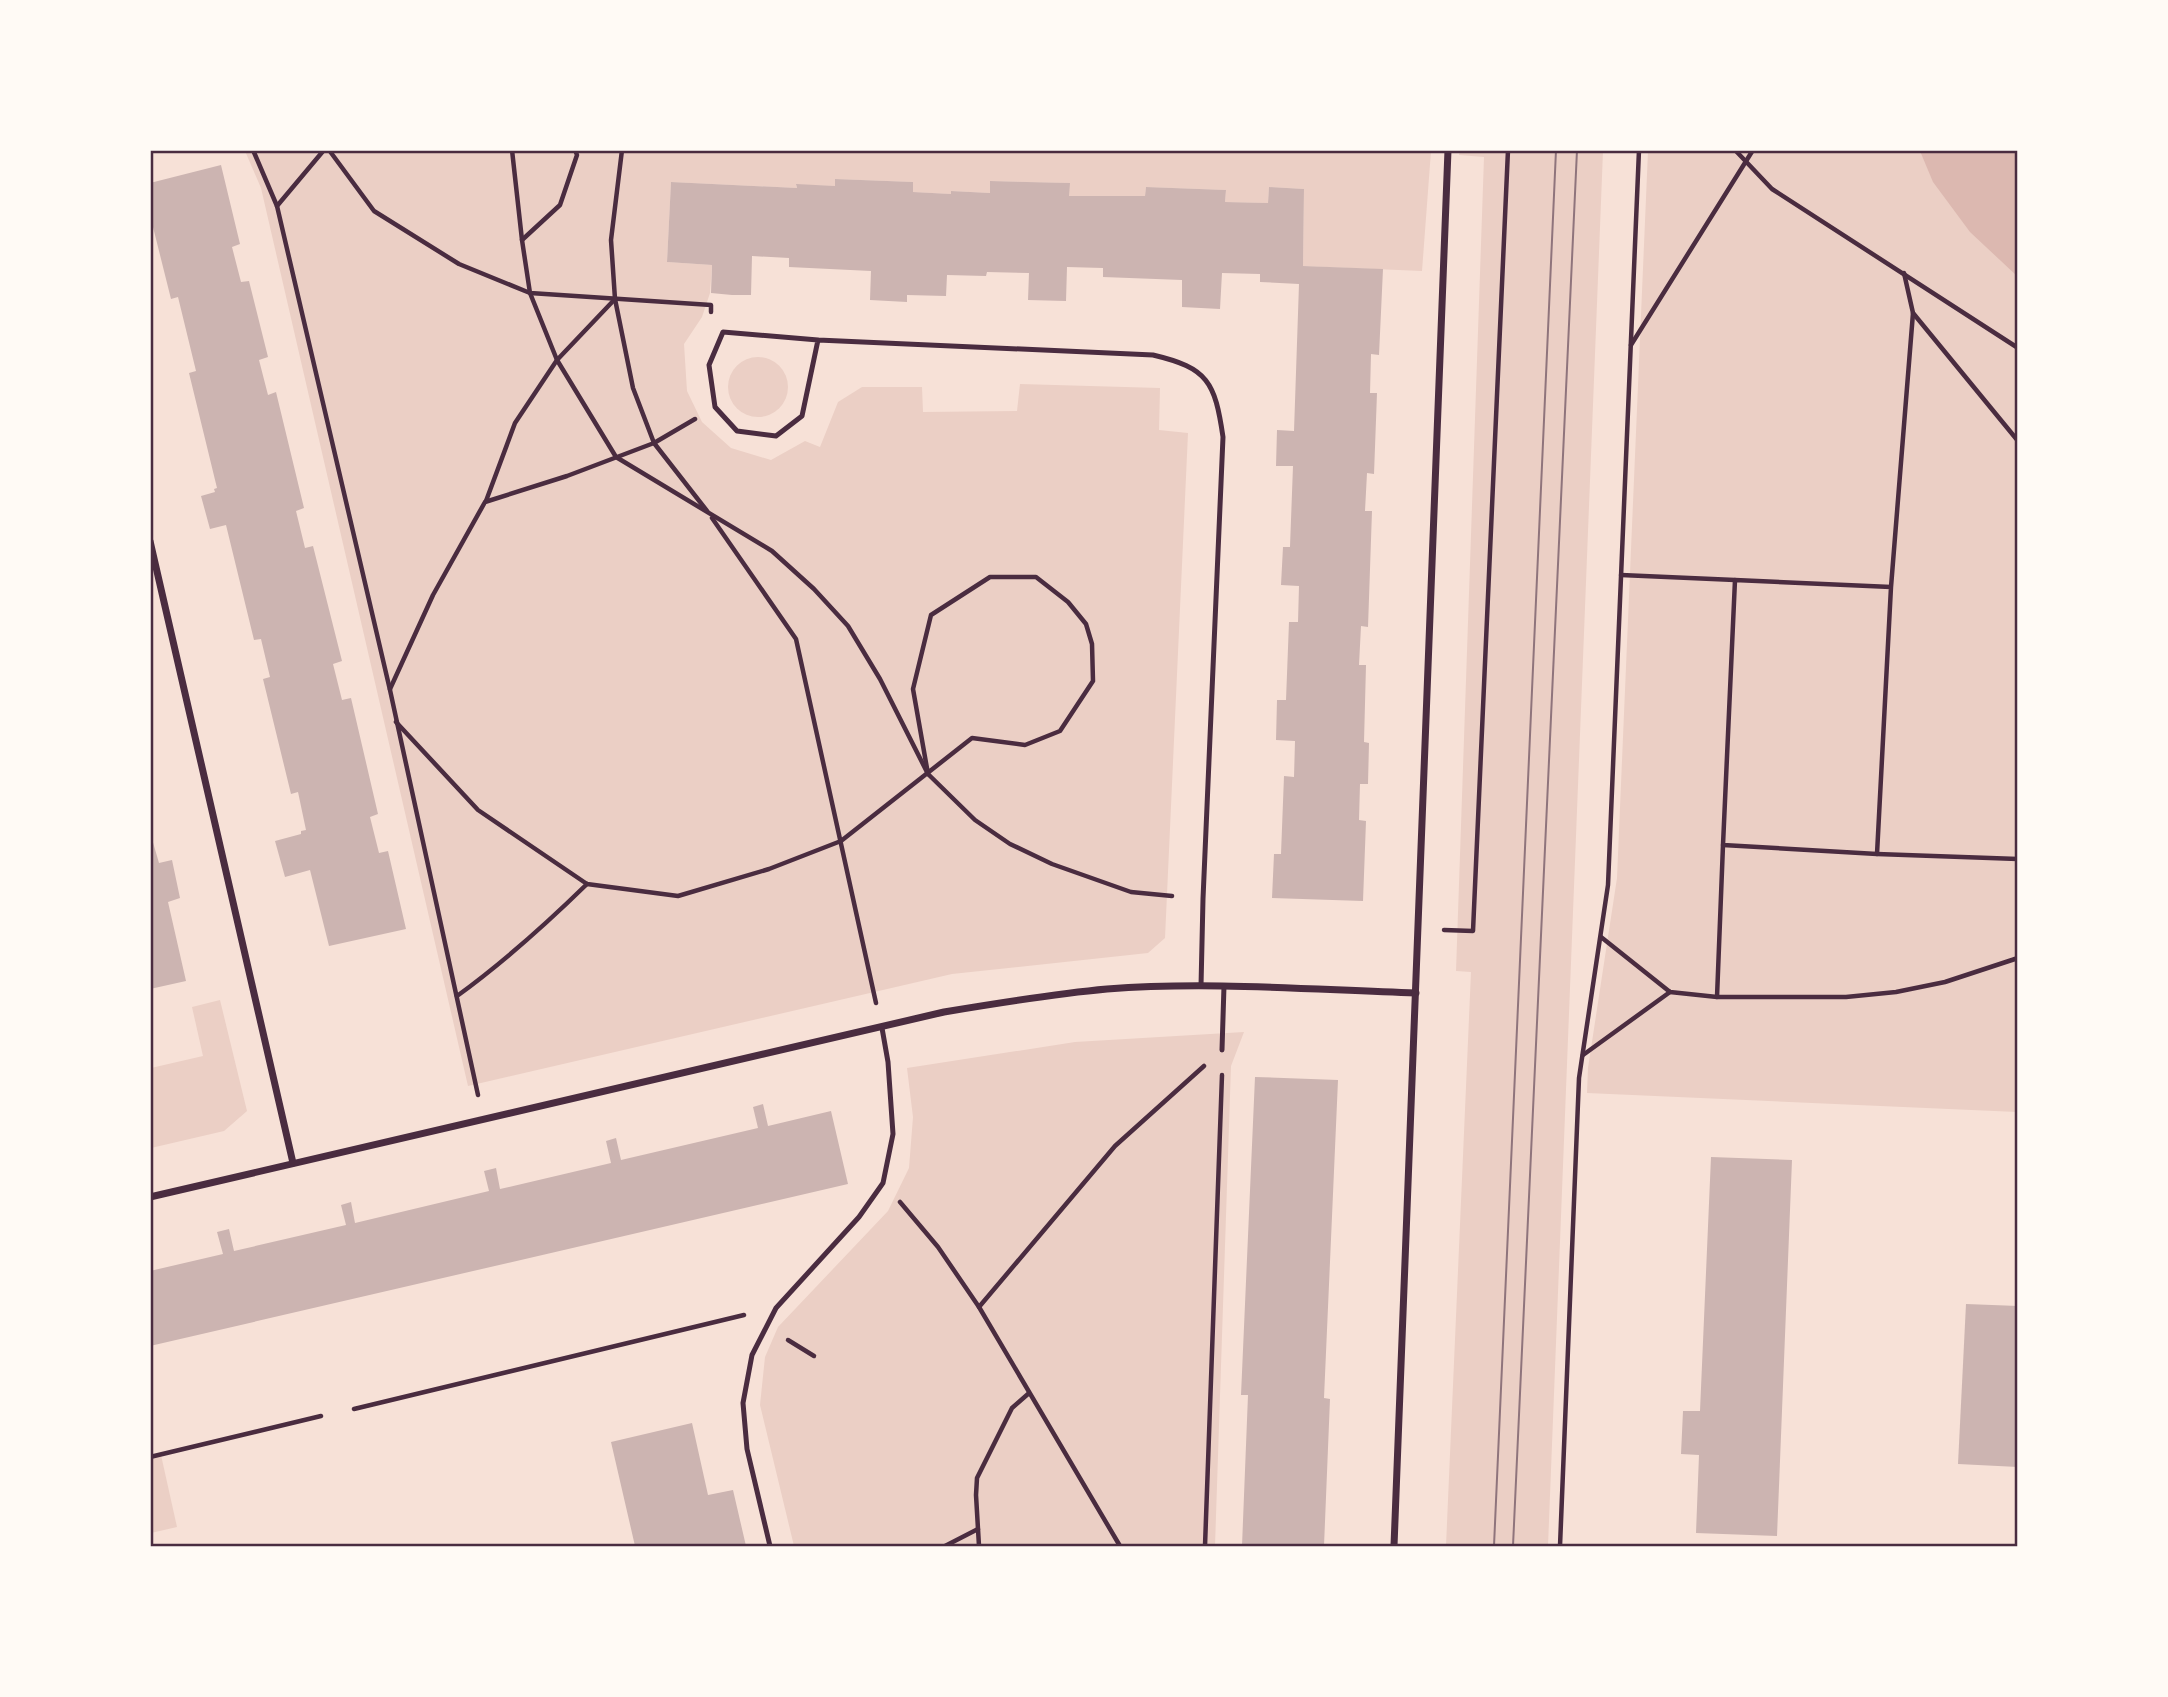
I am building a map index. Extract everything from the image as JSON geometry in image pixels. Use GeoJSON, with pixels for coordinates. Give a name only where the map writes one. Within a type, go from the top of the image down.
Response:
{"type":"FeatureCollection","features":[{"type":"Feature","properties":{"kind":"street"},"geometry":{"type":"LineString","coordinates":[[1394,1546],[1448,150]]}},
{"type":"Feature","properties":{"kind":"street"},"geometry":{"type":"LineString","coordinates":[[150,541],[293,1163]]}},
{"type":"Feature","properties":{"kind":"street"},"geometry":{"type":"LineString","coordinates":[[150,1197],[944,1013],[1032,998],[1108,989],[1201,986],[1416,993]]}},
{"type":"Feature","properties":{"kind":"lane"},"geometry":{"type":"LineString","coordinates":[[818,340],[803,416],[776,436],[737,431],[715,407],[709,365],[723,332],[818,340],[1153,355],[1184,362],[1209,382],[1219,407],[1223,437],[1201,986]]}},
{"type":"Feature","properties":{"kind":"lane"},"geometry":{"type":"LineString","coordinates":[[1222,1049],[1224,986]]}},
{"type":"Feature","properties":{"kind":"lane"},"geometry":{"type":"LineString","coordinates":[[770,1546],[747,1449],[743,1403],[752,1355],[776,1308],[859,1217],[883,1183],[893,1134],[888,1062],[881,1028]]}},
{"type":"Feature","properties":{"kind":"path"},"geometry":{"type":"LineString","coordinates":[[253,150],[277,206],[390,690],[484,1121]]}},
{"type":"Feature","properties":{"kind":"path"},"geometry":{"type":"LineString","coordinates":[[277,206],[324,150]]}},
{"type":"Feature","properties":{"kind":"path"},"geometry":{"type":"LineString","coordinates":[[329,150],[374,211],[459,264],[530,293],[711,305],[712,330],[723,332]]}},
{"type":"Feature","properties":{"kind":"path"},"geometry":{"type":"LineString","coordinates":[[512,150],[530,293],[557,360],[616,457],[772,551],[814,589],[848,626],[880,679],[928,774],[975,820],[1010,844],[1052,864],[1130,892],[1172,896]]}},
{"type":"Feature","properties":{"kind":"path"},"geometry":{"type":"LineString","coordinates":[[522,240],[560,205],[577,155],[575,150]]}},
{"type":"Feature","properties":{"kind":"path"},"geometry":{"type":"LineString","coordinates":[[622,150],[611,240],[615,299],[633,388],[654,443],[710,514],[796,639],[881,1028]]}},
{"type":"Feature","properties":{"kind":"path"},"geometry":{"type":"LineString","coordinates":[[1419,929],[1473,932],[1508,150]]}},
{"type":"Feature","properties":{"kind":"path"},"geometry":{"type":"LineString","coordinates":[[1560,1546],[1579,1078],[1608,886],[1639,150]]}},
{"type":"Feature","properties":{"kind":"path"},"geometry":{"type":"LineString","coordinates":[[1735,150],[1772,189],[2018,348]]}},
{"type":"Feature","properties":{"kind":"path"},"geometry":{"type":"LineString","coordinates":[[1630,346],[1753,150]]}},
{"type":"Feature","properties":{"kind":"path"},"geometry":{"type":"LineString","coordinates":[[1877,854],[1891,587],[1913,313],[1904,272]]}},
{"type":"Feature","properties":{"kind":"path"},"geometry":{"type":"LineString","coordinates":[[390,690],[433,595],[485,502],[515,423],[557,360],[615,299]]}},
{"type":"Feature","properties":{"kind":"path"},"geometry":{"type":"LineString","coordinates":[[1913,313],[2018,441]]}},
{"type":"Feature","properties":{"kind":"path"},"geometry":{"type":"LineString","coordinates":[[485,502],[654,443],[715,407]]}},
{"type":"Feature","properties":{"kind":"path"},"geometry":{"type":"LineString","coordinates":[[1621,575],[1891,587]]}},
{"type":"Feature","properties":{"kind":"path"},"geometry":{"type":"LineString","coordinates":[[397,722],[478,810],[587,884],[678,896],[769,869],[841,841],[928,774],[972,738],[1025,744],[1060,731],[1093,681],[1093,644],[1086,624],[1068,602],[1035,577],[990,577],[931,615],[913,689],[928,774]]}},
{"type":"Feature","properties":{"kind":"path"},"geometry":{"type":"LineString","coordinates":[[1717,997],[1735,580]]}},
{"type":"Feature","properties":{"kind":"path"},"geometry":{"type":"LineString","coordinates":[[1723,845],[2018,859]]}},
{"type":"Feature","properties":{"kind":"path"},"geometry":{"type":"LineString","coordinates":[[457,996],[509,956],[587,884]]}},
{"type":"Feature","properties":{"kind":"path"},"geometry":{"type":"LineString","coordinates":[[1601,937],[1670,992],[1717,997],[1846,997],[1896,992],[1945,982],[2018,958]]}},
{"type":"Feature","properties":{"kind":"path"},"geometry":{"type":"LineString","coordinates":[[1583,1055],[1670,992]]}},
{"type":"Feature","properties":{"kind":"path"},"geometry":{"type":"LineString","coordinates":[[979,1307],[1115,1146],[1222,1049]]}},
{"type":"Feature","properties":{"kind":"path"},"geometry":{"type":"LineString","coordinates":[[1205,1546],[1222,1049]]}},
{"type":"Feature","properties":{"kind":"path"},"geometry":{"type":"LineString","coordinates":[[883,1183],[938,1247],[979,1307],[1120,1546]]}},
{"type":"Feature","properties":{"kind":"path"},"geometry":{"type":"LineString","coordinates":[[354,1409],[776,1308]]}},
{"type":"Feature","properties":{"kind":"path"},"geometry":{"type":"LineString","coordinates":[[979,1546],[977,1478],[1012,1408],[1028,1394]]}},
{"type":"Feature","properties":{"kind":"path"},"geometry":{"type":"LineString","coordinates":[[150,1457],[321,1416]]}},
{"type":"Feature","properties":{"kind":"path"},"geometry":{"type":"LineString","coordinates":[[945,1546],[978,1529]]}},
{"type":"Feature","properties":{"kind":"shaded area"},"geometry":{"type":"Polygon","coordinates":[[[245,151],[1431,151],[1422,271],[1303,266],[1304,189],[1269,187],[1268,203],[1225,202],[1226,190],[1146,187],[1145,196],[1069,196],[1069,183],[990,181],[990,193],[951,191],[951,194],[913,192],[913,182],[835,179],[835,186],[796,185],[797,188],[671,182],[667,262],[712,265],[710,293],[702,317],[684,344],[687,391],[702,422],[731,448],[771,460],[805,441],[820,447],[838,402],[862,387],[922,387],[923,412],[1017,411],[1020,384],[1160,388],[1159,430],[1188,433],[1165,938],[1148,953],[952,974],[468,1086],[261,188],[245,151]]]}},
{"type":"Feature","properties":{"kind":"shaded area"},"geometry":{"type":"Polygon","coordinates":[[[1460,151],[1603,151],[1548,1546],[1446,1546],[1471,972],[1456,971],[1484,157],[1459,155],[1460,151]]]}},
{"type":"Feature","properties":{"kind":"shaded area"},"geometry":{"type":"Polygon","coordinates":[[[1648,151],[2017,151],[2017,1112],[1587,1093],[1588,1068],[1617,878],[1648,151]]]}},
{"type":"Feature","properties":{"kind":"shaded area"},"geometry":{"type":"Polygon","coordinates":[[[1920,151],[2017,151],[2017,276],[1970,232],[1933,182],[1920,151]]]}},
{"type":"Feature","properties":{"kind":"shaded area"},"geometry":{"type":"Polygon","coordinates":[[[752,357],[764,357],[783,370],[788,387],[786,399],[775,412],[764,417],[752,417],[733,404],[728,393],[728,381],[741,362],[752,357]]]}},
{"type":"Feature","properties":{"kind":"shaded area"},"geometry":{"type":"Polygon","coordinates":[[[220,1000],[247,1111],[224,1131],[151,1148],[151,1068],[203,1056],[192,1007],[220,1000]]]}},
{"type":"Feature","properties":{"kind":"shaded area"},"geometry":{"type":"Polygon","coordinates":[[[1244,1032],[1231,1066],[1215,1546],[794,1546],[760,1405],[765,1357],[778,1327],[888,1211],[909,1168],[913,1117],[907,1068],[1075,1042],[1244,1032]]]}},
{"type":"Feature","properties":{"kind":"shaded area"},"geometry":{"type":"Polygon","coordinates":[[[161,1455],[177,1527],[151,1533],[150,1457],[161,1455]]]}},
{"type":"Feature","properties":{"kind":"building"},"geometry":{"type":"Polygon","coordinates":[[[221,165],[240,244],[232,247],[241,282],[249,281],[268,357],[259,360],[268,395],[276,392],[304,508],[296,511],[305,548],[313,546],[342,661],[333,664],[342,700],[351,698],[378,814],[370,817],[379,853],[388,851],[406,929],[329,946],[310,870],[285,877],[275,841],[306,830],[298,792],[291,794],[263,679],[270,677],[261,639],[254,640],[226,525],[210,529],[201,496],[215,492],[214,489],[217,488],[189,373],[196,371],[178,297],[171,299],[150,215],[150,183],[221,165]]]}},
{"type":"Feature","properties":{"kind":"building"},"geometry":{"type":"Polygon","coordinates":[[[835,179],[913,182],[913,192],[951,194],[951,191],[990,193],[990,181],[1070,183],[1069,196],[1145,196],[1146,187],[1226,190],[1225,202],[1268,203],[1269,187],[1304,189],[1303,266],[1383,269],[1379,355],[1371,354],[1370,393],[1377,393],[1374,474],[1367,473],[1365,511],[1372,511],[1368,627],[1361,626],[1359,665],[1366,665],[1364,742],[1369,743],[1368,784],[1360,784],[1359,820],[1366,821],[1363,901],[1272,898],[1274,854],[1281,854],[1284,776],[1294,777],[1295,741],[1276,740],[1277,700],[1286,700],[1289,622],[1298,622],[1299,586],[1281,585],[1283,547],[1290,547],[1293,466],[1276,466],[1277,430],[1294,431],[1299,284],[1260,282],[1260,274],[1222,273],[1220,309],[1182,307],[1182,280],[1103,277],[1103,268],[1067,267],[1066,301],[1028,300],[1029,273],[987,272],[986,276],[947,275],[946,296],[907,295],[907,302],[870,300],[871,271],[789,267],[789,258],[752,256],[751,295],[732,295],[711,293],[712,265],[667,262],[671,182],[797,188],[796,184],[835,186],[835,179]]]}},
{"type":"Feature","properties":{"kind":"building"},"geometry":{"type":"Polygon","coordinates":[[[150,832],[159,863],[172,860],[180,898],[168,902],[186,981],[150,989],[150,832]]]}},
{"type":"Feature","properties":{"kind":"building"},"geometry":{"type":"Polygon","coordinates":[[[1255,1077],[1338,1080],[1324,1398],[1330,1399],[1324,1546],[1242,1546],[1248,1395],[1241,1395],[1255,1077]]]}},
{"type":"Feature","properties":{"kind":"building"},"geometry":{"type":"Polygon","coordinates":[[[763,1104],[768,1126],[831,1111],[848,1184],[150,1346],[150,1271],[223,1254],[217,1232],[229,1229],[234,1251],[346,1225],[341,1205],[351,1202],[355,1223],[489,1191],[484,1171],[496,1168],[500,1189],[611,1163],[606,1141],[616,1138],[621,1160],[758,1128],[753,1107],[763,1104]]]}},
{"type":"Feature","properties":{"kind":"building"},"geometry":{"type":"Polygon","coordinates":[[[1711,1157],[1792,1160],[1777,1536],[1696,1533],[1699,1455],[1681,1454],[1683,1411],[1700,1411],[1711,1157]]]}},
{"type":"Feature","properties":{"kind":"building"},"geometry":{"type":"Polygon","coordinates":[[[1966,1304],[2018,1306],[2018,1467],[1958,1464],[1966,1304]]]}},
{"type":"Feature","properties":{"kind":"building"},"geometry":{"type":"Polygon","coordinates":[[[692,1423],[708,1495],[733,1490],[746,1546],[635,1546],[611,1442],[692,1423]]]}},
{"type":"Feature","properties":{"kind":"tram line"},"geometry":{"type":"LineString","coordinates":[[1494,1546],[1556,150]]}},
{"type":"Feature","properties":{"kind":"tram line"},"geometry":{"type":"LineString","coordinates":[[1513,1546],[1577,150]]}}]}
